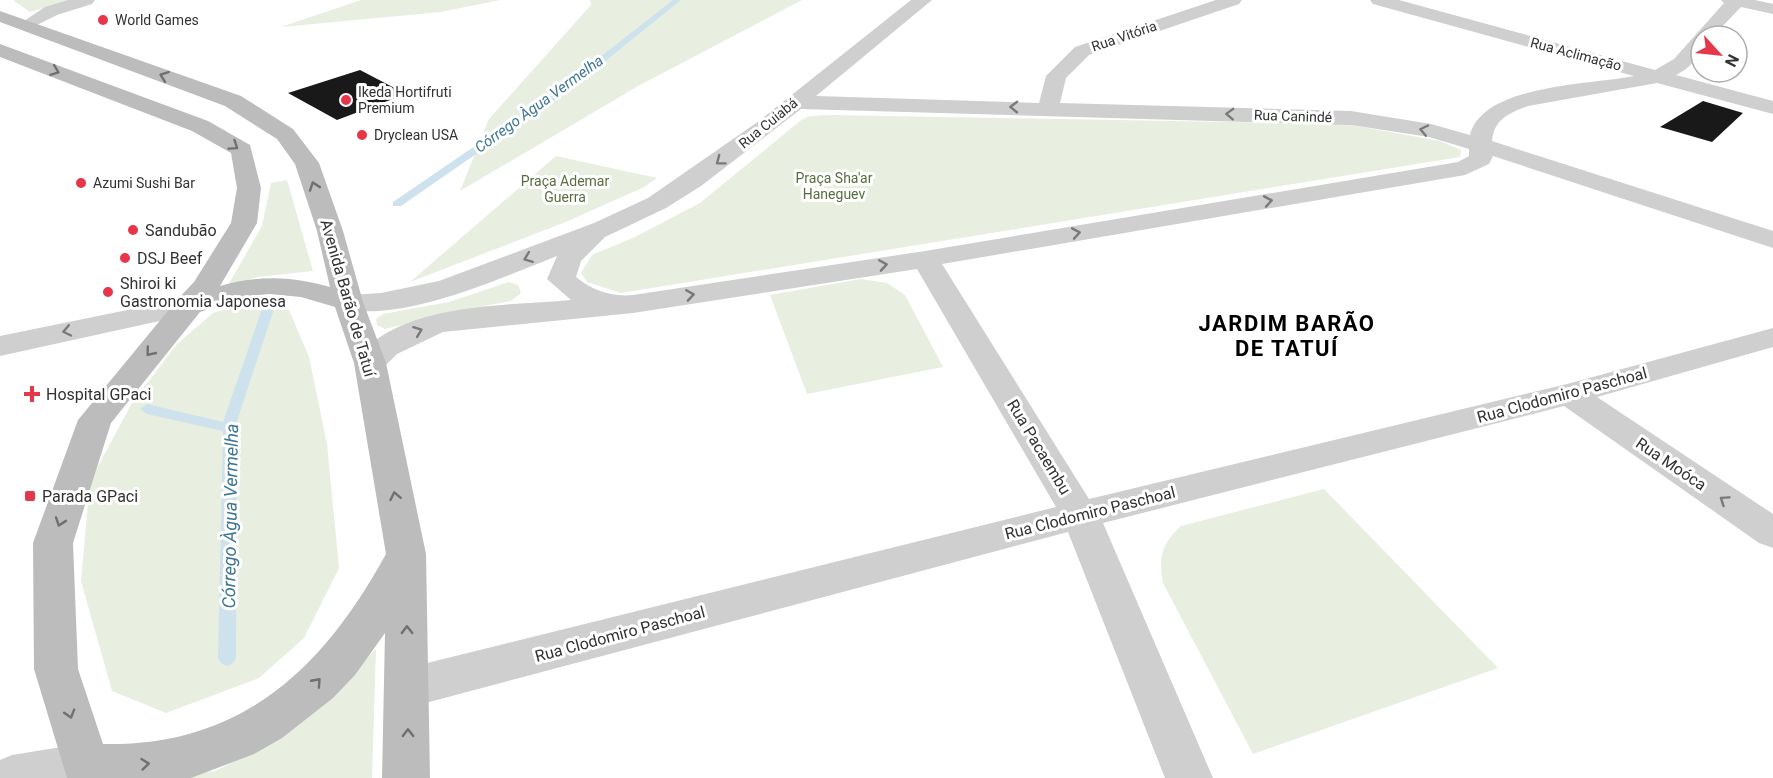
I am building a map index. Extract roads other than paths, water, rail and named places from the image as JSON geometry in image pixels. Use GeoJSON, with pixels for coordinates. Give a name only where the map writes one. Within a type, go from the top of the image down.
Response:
{"type":"FeatureCollection","features":[{"type":"Feature","properties":{"kind":"main road","name":"Avenida Barão de Tatuí"},"geometry":{"type":"LineString","coordinates":[[9,18],[233,101],[285,134],[307,163],[330,231],[348,302],[370,363],[406,554],[406,778]]}},
{"type":"Feature","properties":{"kind":"main road"},"geometry":{"type":"LineString","coordinates":[[0,50],[200,126],[242,150],[249,188],[244,223],[206,286],[186,307],[95,420],[53,543],[56,669],[90,772],[146,765],[203,752],[262,727],[310,691],[358,638],[384,598],[406,554]]}},
{"type":"Feature","properties":{"kind":"main road"},"geometry":{"type":"LineString","coordinates":[[186,307],[257,286],[276,285],[307,289],[348,302]]}},
{"type":"Feature","properties":{"kind":"street"},"geometry":{"type":"LineString","coordinates":[[9,18],[51,11],[86,0]]}},
{"type":"Feature","properties":{"kind":"street","name":"Rua Cuiabá"},"geometry":{"type":"LineString","coordinates":[[348,302],[381,302],[447,288],[603,229],[657,203],[692,181],[795,102],[908,9],[923,0]]}},
{"type":"Feature","properties":{"kind":"street","name":"Rua Vitória"},"geometry":{"type":"LineString","coordinates":[[1051,108],[1049,101],[1056,75],[1082,51],[1233,0]]}},
{"type":"Feature","properties":{"kind":"street","name":"Rua Aclimação"},"geometry":{"type":"LineString","coordinates":[[1379,0],[1773,108]]}},
{"type":"Feature","properties":{"kind":"street"},"geometry":{"type":"LineString","coordinates":[[1714,24],[1736,0],[1773,9]]}},
{"type":"Feature","properties":{"kind":"street"},"geometry":{"type":"LineString","coordinates":[[370,363],[386,347],[436,324],[472,318],[633,304],[925,259],[1465,168],[1481,159],[1481,133],[1489,118],[1511,104],[1656,75],[1673,69],[1689,51]]}},
{"type":"Feature","properties":{"kind":"street","name":"Rua Canindé"},"geometry":{"type":"LineString","coordinates":[[795,102],[1351,118],[1431,131],[1481,145],[1773,240]]}},
{"type":"Feature","properties":{"kind":"street","name":"Rua Cuiabá"},"geometry":{"type":"LineString","coordinates":[[603,229],[575,250],[562,266],[561,279],[575,292],[591,299],[633,304]]}},
{"type":"Feature","properties":{"kind":"street","name":"Rua Pacaembu"},"geometry":{"type":"LineString","coordinates":[[925,259],[1080,515],[1189,778]]}},
{"type":"Feature","properties":{"kind":"street"},"geometry":{"type":"LineString","coordinates":[[0,346],[186,307]]}},
{"type":"Feature","properties":{"kind":"street","name":"Rua Clodomiro Paschoal"},"geometry":{"type":"LineString","coordinates":[[407,688],[1080,515],[1569,394],[1773,337]]}},
{"type":"Feature","properties":{"kind":"street","name":"Rua Moóca"},"geometry":{"type":"LineString","coordinates":[[1569,394],[1773,533]]}},
{"type":"Feature","properties":{"kind":"street"},"geometry":{"type":"LineString","coordinates":[[12,778],[90,772]]}},
{"type":"Feature","properties":{"kind":"waterway","name":"Córrego Àgua Vermelha"},"geometry":{"type":"LineString","coordinates":[[397,204],[570,85],[677,0]]}},
{"type":"Feature","properties":{"kind":"waterway","name":"Córrego Àgua Vermelha"},"geometry":{"type":"LineString","coordinates":[[230,428],[230,421],[268,309]]}},
{"type":"Feature","properties":{"kind":"waterway"},"geometry":{"type":"LineString","coordinates":[[147,409],[230,428]]}},
{"type":"Feature","properties":{"kind":"waterway","name":"Córrego Àgua Vermelha"},"geometry":{"type":"LineString","coordinates":[[227,658],[230,428]]}},
{"type":"Feature","properties":{"kind":"place","name":"World Games"},"geometry":{"type":"Point","coordinates":[103,20]}},
{"type":"Feature","properties":{"kind":"place","name":"Ikeda Hortifruti Premium"},"geometry":{"type":"Point","coordinates":[346,100]}},
{"type":"Feature","properties":{"kind":"place","name":"Dryclean USA"},"geometry":{"type":"Point","coordinates":[362,135]}},
{"type":"Feature","properties":{"kind":"place","name":"Azumi Sushi Bar"},"geometry":{"type":"Point","coordinates":[81,183]}},
{"type":"Feature","properties":{"kind":"place","name":"Sandubão"},"geometry":{"type":"Point","coordinates":[133,230]}},
{"type":"Feature","properties":{"kind":"place","name":"DSJ Beef"},"geometry":{"type":"Point","coordinates":[125,258]}},
{"type":"Feature","properties":{"kind":"place","name":"Shiroi ki Gastronomia Japonesa"},"geometry":{"type":"Point","coordinates":[108,292]}},
{"type":"Feature","properties":{"kind":"place","name":"Hospital GPaci"},"geometry":{"type":"Point","coordinates":[32,394]}},
{"type":"Feature","properties":{"kind":"place","name":"Parada GPaci"},"geometry":{"type":"Point","coordinates":[30,496]}},
{"type":"Feature","properties":{"kind":"district","name":"JARDIM BARÃO DE TATUÍ"},"geometry":{"type":"Point","coordinates":[1287,336]}},
{"type":"Feature","properties":{"kind":"park label","name":"Praça Sha'ar Haneguev"},"geometry":{"type":"Point","coordinates":[834,186]}},
{"type":"Feature","properties":{"kind":"park label","name":"Praça Ademar Guerra"},"geometry":{"type":"Point","coordinates":[565,190]}}]}
